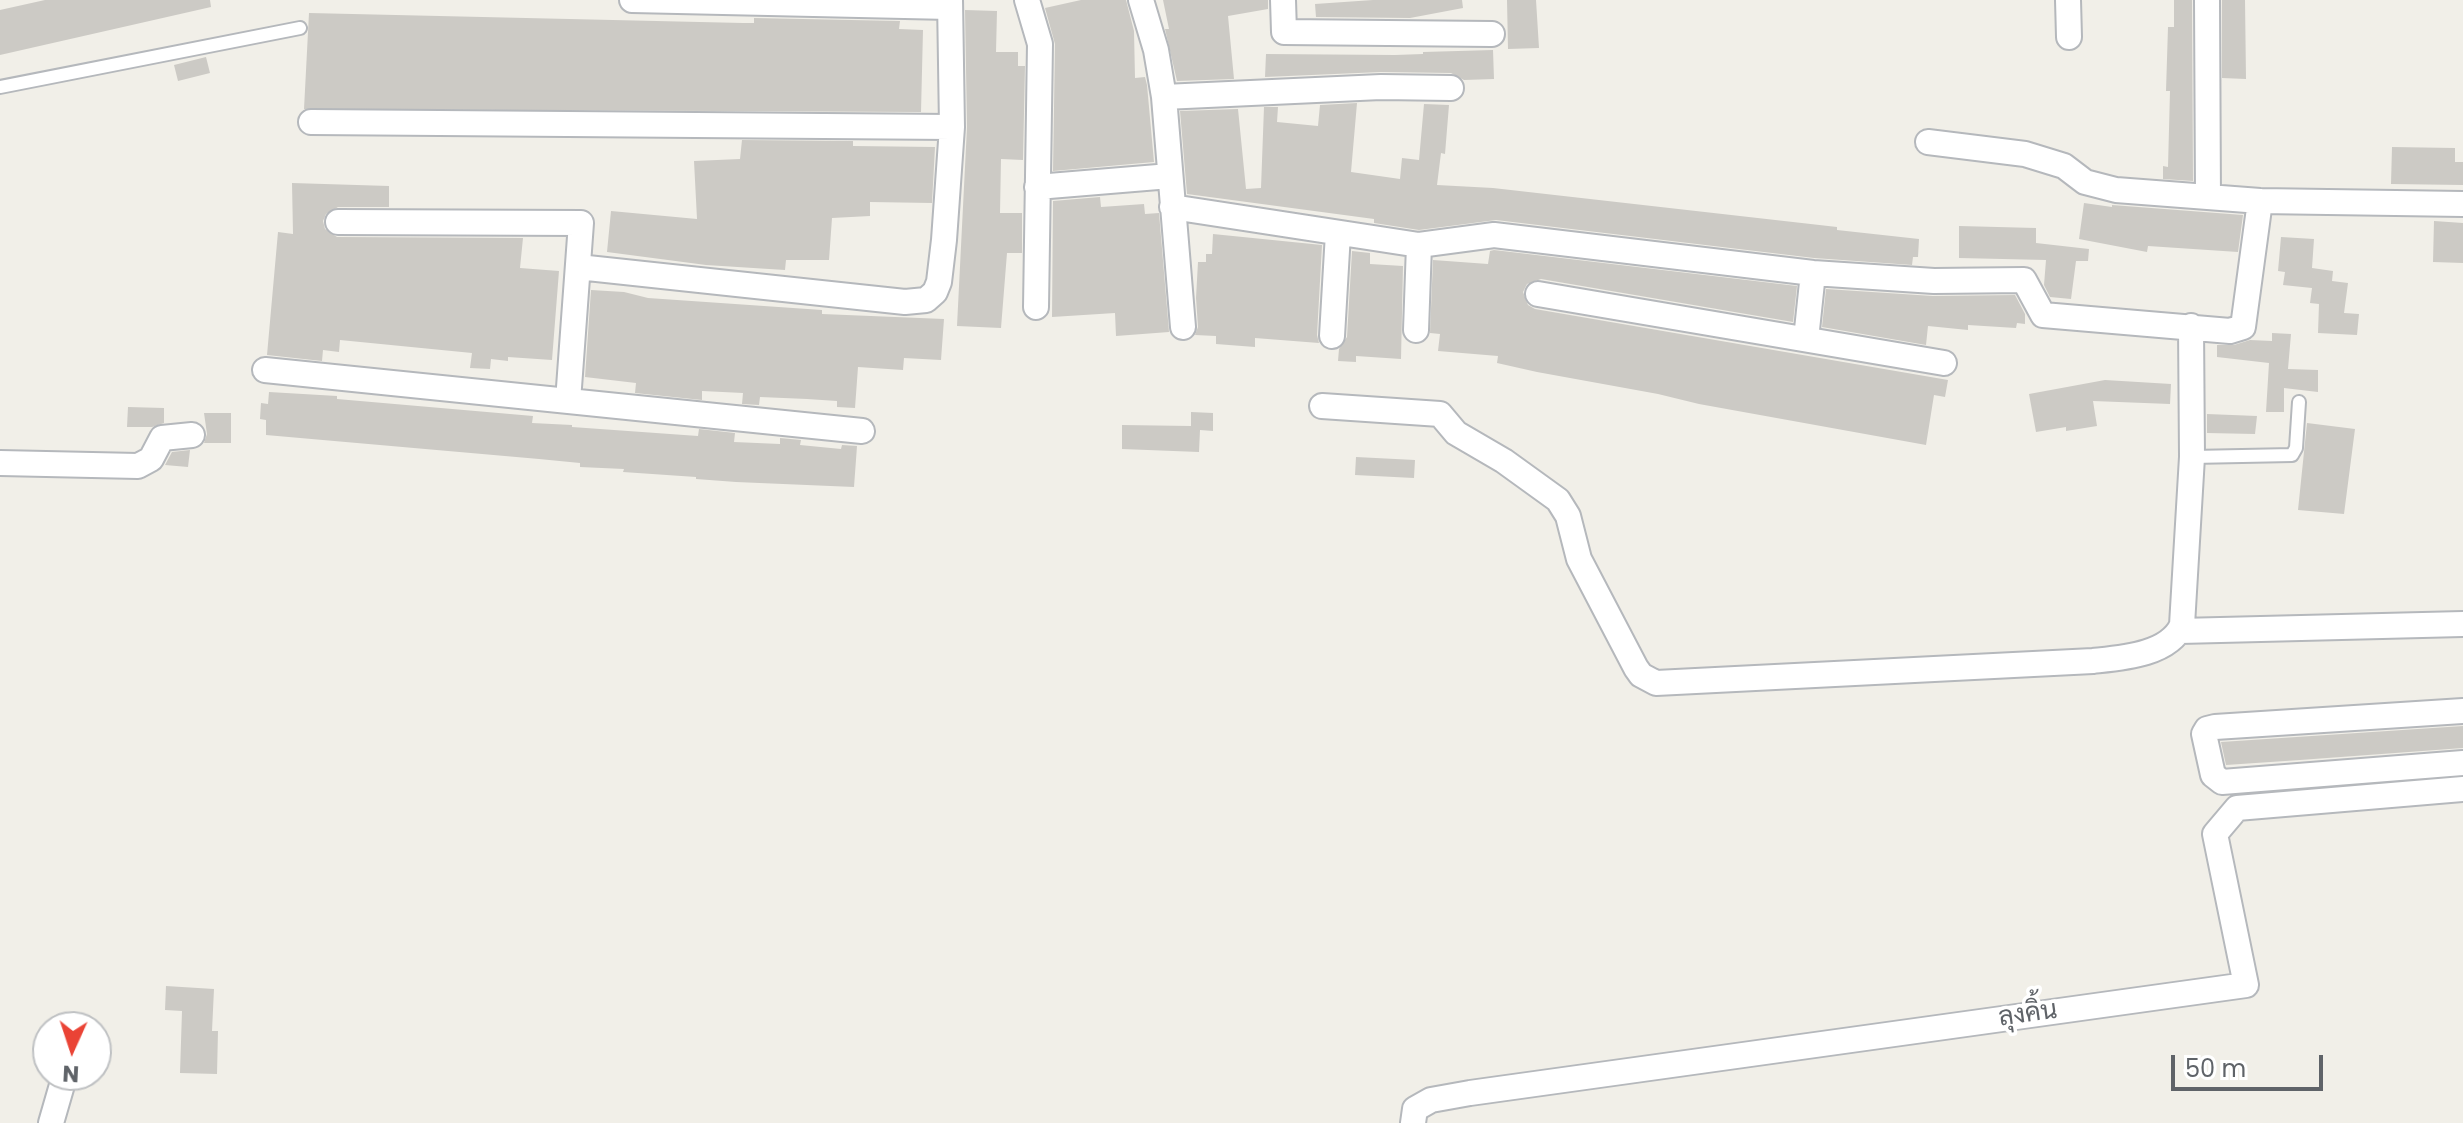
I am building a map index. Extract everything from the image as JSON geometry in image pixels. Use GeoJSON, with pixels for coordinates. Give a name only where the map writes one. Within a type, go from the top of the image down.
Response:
{"type":"FeatureCollection","features":[{"type":"Feature","properties":{"kind":"street"},"geometry":{"type":"LineString","coordinates":[[578,267],[905,302],[926,300],[935,292],[939,282],[952,127],[950,3],[632,0]]}},
{"type":"Feature","properties":{"kind":"street"},"geometry":{"type":"LineString","coordinates":[[1027,0],[1040,44],[1036,307]]}},
{"type":"Feature","properties":{"kind":"street"},"geometry":{"type":"LineString","coordinates":[[1141,0],[1156,50],[1164,97],[1183,327]]}},
{"type":"Feature","properties":{"kind":"street"},"geometry":{"type":"LineString","coordinates":[[1283,0],[1284,32],[1492,34]]}},
{"type":"Feature","properties":{"kind":"street"},"geometry":{"type":"LineString","coordinates":[[2068,0],[2069,37]]}},
{"type":"Feature","properties":{"kind":"street"},"geometry":{"type":"LineString","coordinates":[[2207,0],[2208,197]]}},
{"type":"Feature","properties":{"kind":"street"},"geometry":{"type":"LineString","coordinates":[[1164,97],[1381,87],[1451,88]]}},
{"type":"Feature","properties":{"kind":"street"},"geometry":{"type":"LineString","coordinates":[[311,122],[952,127]]}},
{"type":"Feature","properties":{"kind":"street"},"geometry":{"type":"LineString","coordinates":[[1928,142],[2025,154],[2064,166],[2085,182],[2100,188],[2260,201],[2463,204]]}},
{"type":"Feature","properties":{"kind":"street"},"geometry":{"type":"LineString","coordinates":[[1037,187],[1170,176]]}},
{"type":"Feature","properties":{"kind":"street"},"geometry":{"type":"LineString","coordinates":[[1172,207],[1419,245],[1494,235],[1813,273],[1934,281],[2024,280],[2043,315],[2230,331],[2243,327],[2260,201]]}},
{"type":"Feature","properties":{"kind":"street"},"geometry":{"type":"LineString","coordinates":[[338,222],[581,223],[568,401]]}},
{"type":"Feature","properties":{"kind":"street"},"geometry":{"type":"LineString","coordinates":[[1332,336],[1338,233]]}},
{"type":"Feature","properties":{"kind":"street"},"geometry":{"type":"LineString","coordinates":[[1416,330],[1419,245]]}},
{"type":"Feature","properties":{"kind":"street"},"geometry":{"type":"LineString","coordinates":[[1806,339],[1813,273]]}},
{"type":"Feature","properties":{"kind":"street"},"geometry":{"type":"LineString","coordinates":[[1538,294],[1944,363]]}},
{"type":"Feature","properties":{"kind":"street"},"geometry":{"type":"LineString","coordinates":[[2180,631],[2184,619],[2192,457],[2191,326]]}},
{"type":"Feature","properties":{"kind":"street"},"geometry":{"type":"LineString","coordinates":[[265,370],[862,431]]}},
{"type":"Feature","properties":{"kind":"street"},"geometry":{"type":"LineString","coordinates":[[1322,406],[1440,414],[1456,433],[1504,461],[1553,496],[1568,516],[1579,559],[1636,668],[1641,675],[1656,683],[2093,661],[2150,650],[2180,631],[2463,624]]}},
{"type":"Feature","properties":{"kind":"street"},"geometry":{"type":"LineString","coordinates":[[0,463],[138,466],[151,459],[162,438],[192,435]]}},
{"type":"Feature","properties":{"kind":"street"},"geometry":{"type":"LineString","coordinates":[[2463,711],[2215,727],[2207,729],[2204,734],[2213,775],[2228,783],[2463,763]]}},
{"type":"Feature","properties":{"kind":"street","name":"ลุงคิ้น"},"geometry":{"type":"LineString","coordinates":[[1413,1123],[1415,1109],[1423,1104],[1470,1093],[2246,985],[2215,834],[2237,808],[2463,789]]}},
{"type":"Feature","properties":{"kind":"street"},"geometry":{"type":"LineString","coordinates":[[51,1123],[60,1091]]}},
{"type":"Feature","properties":{"kind":"lane"},"geometry":{"type":"LineString","coordinates":[[0,87],[300,28]]}},
{"type":"Feature","properties":{"kind":"lane"},"geometry":{"type":"LineString","coordinates":[[2192,457],[2292,455],[2296,448],[2299,402]]}},
{"type":"Feature","properties":{"kind":"building"},"geometry":{"type":"Polygon","coordinates":[[[45,0],[210,0],[211,7],[0,55],[0,10],[45,0]]]}},
{"type":"Feature","properties":{"kind":"building"},"geometry":{"type":"Polygon","coordinates":[[[1081,0],[1126,0],[1134,31],[1135,78],[1145,77],[1147,85],[1154,162],[1053,171],[1055,44],[1045,8],[1081,0]]]}},
{"type":"Feature","properties":{"kind":"building"},"geometry":{"type":"Polygon","coordinates":[[[1163,0],[1268,0],[1268,9],[1228,16],[1234,79],[1177,81],[1165,29],[1169,29],[1163,0]]]}},
{"type":"Feature","properties":{"kind":"building"},"geometry":{"type":"Polygon","coordinates":[[[1373,0],[1462,0],[1463,8],[1410,18],[1316,17],[1315,4],[1373,0]]]}},
{"type":"Feature","properties":{"kind":"building"},"geometry":{"type":"Polygon","coordinates":[[[1507,0],[1536,0],[1539,48],[1508,49],[1507,0]]]}},
{"type":"Feature","properties":{"kind":"building"},"geometry":{"type":"Polygon","coordinates":[[[2174,0],[2192,0],[2193,181],[2163,179],[2163,166],[2168,167],[2168,27],[2174,27],[2174,0]]]}},
{"type":"Feature","properties":{"kind":"building"},"geometry":{"type":"Polygon","coordinates":[[[2222,0],[2245,0],[2246,79],[2222,78],[2222,0]]]}},
{"type":"Feature","properties":{"kind":"building"},"geometry":{"type":"Polygon","coordinates":[[[965,10],[997,11],[996,52],[1018,52],[1018,66],[1025,66],[1023,160],[1001,159],[1000,213],[1022,213],[1022,253],[1007,253],[1001,328],[957,326],[967,127],[965,10]]]}},
{"type":"Feature","properties":{"kind":"building"},"geometry":{"type":"Polygon","coordinates":[[[309,13],[743,23],[754,23],[754,18],[900,21],[899,29],[923,30],[921,112],[304,109],[309,13]]]}},
{"type":"Feature","properties":{"kind":"building"},"geometry":{"type":"Polygon","coordinates":[[[1493,50],[1494,79],[1464,80],[1451,73],[1381,72],[1265,77],[1266,54],[1395,55],[1493,50]]]}},
{"type":"Feature","properties":{"kind":"building"},"geometry":{"type":"Polygon","coordinates":[[[206,57],[210,73],[178,81],[174,65],[206,57]]]}},
{"type":"Feature","properties":{"kind":"building"},"geometry":{"type":"Polygon","coordinates":[[[1357,103],[1351,172],[1400,179],[1402,158],[1419,160],[1424,104],[1449,105],[1445,154],[1441,153],[1437,185],[1493,188],[1919,239],[1918,257],[1913,257],[1912,265],[1814,258],[1496,220],[1419,230],[1374,223],[1374,219],[1187,194],[1180,111],[1238,109],[1246,189],[1261,188],[1264,107],[1278,107],[1277,122],[1318,126],[1320,105],[1357,103]]]}},
{"type":"Feature","properties":{"kind":"building"},"geometry":{"type":"Polygon","coordinates":[[[742,140],[853,141],[853,146],[935,147],[932,203],[870,202],[870,216],[832,218],[829,260],[786,260],[785,270],[706,265],[607,252],[611,211],[697,219],[694,161],[740,159],[742,140]]]}},
{"type":"Feature","properties":{"kind":"building"},"geometry":{"type":"Polygon","coordinates":[[[2392,147],[2455,148],[2455,162],[2463,162],[2463,185],[2391,184],[2392,147]]]}},
{"type":"Feature","properties":{"kind":"building"},"geometry":{"type":"Polygon","coordinates":[[[292,183],[389,186],[389,207],[338,207],[326,214],[323,221],[325,229],[337,237],[523,238],[520,268],[559,271],[552,360],[508,357],[508,361],[491,359],[490,369],[470,368],[472,353],[340,340],[339,352],[323,350],[322,361],[267,355],[278,232],[293,234],[292,183]]]}},
{"type":"Feature","properties":{"kind":"building"},"geometry":{"type":"Polygon","coordinates":[[[1100,197],[1101,207],[1144,204],[1145,214],[1159,213],[1169,332],[1116,336],[1115,313],[1052,317],[1053,201],[1100,197]]]}},
{"type":"Feature","properties":{"kind":"building"},"geometry":{"type":"Polygon","coordinates":[[[2084,203],[2243,215],[2238,252],[2148,246],[2147,252],[2079,239],[2084,203]]]}},
{"type":"Feature","properties":{"kind":"building"},"geometry":{"type":"Polygon","coordinates":[[[2434,221],[2463,223],[2463,263],[2433,262],[2434,221]]]}},
{"type":"Feature","properties":{"kind":"building"},"geometry":{"type":"Polygon","coordinates":[[[1959,226],[2036,228],[2036,243],[2089,249],[2088,261],[2076,261],[2071,299],[2050,297],[2044,285],[2046,260],[1959,258],[1959,226]]]}},
{"type":"Feature","properties":{"kind":"building"},"geometry":{"type":"Polygon","coordinates":[[[1213,234],[1322,245],[1319,343],[1255,338],[1255,347],[1216,344],[1216,336],[1195,335],[1198,327],[1198,262],[1206,262],[1206,254],[1212,254],[1213,234]]]}},
{"type":"Feature","properties":{"kind":"building"},"geometry":{"type":"Polygon","coordinates":[[[2281,237],[2314,239],[2312,268],[2333,271],[2332,281],[2348,283],[2344,313],[2359,314],[2357,335],[2318,333],[2319,304],[2310,303],[2312,288],[2283,285],[2285,272],[2278,271],[2281,237]]]}},
{"type":"Feature","properties":{"kind":"building"},"geometry":{"type":"Polygon","coordinates":[[[1352,251],[1370,253],[1370,264],[1403,266],[1401,359],[1356,356],[1356,362],[1338,361],[1339,349],[1347,337],[1352,251]]]}},
{"type":"Feature","properties":{"kind":"building"},"geometry":{"type":"Polygon","coordinates":[[[1490,251],[1797,286],[1793,322],[1541,279],[1527,284],[1523,292],[1528,305],[1535,309],[1948,380],[1945,397],[1934,395],[1926,445],[1537,372],[1497,363],[1498,356],[1438,351],[1440,334],[1430,333],[1433,260],[1488,264],[1490,251]]]}},
{"type":"Feature","properties":{"kind":"building"},"geometry":{"type":"Polygon","coordinates":[[[1826,289],[1933,296],[2015,295],[2025,314],[2025,324],[2017,323],[2016,328],[1968,325],[1968,330],[1928,326],[1926,345],[1822,327],[1826,289]]]}},
{"type":"Feature","properties":{"kind":"building"},"geometry":{"type":"Polygon","coordinates":[[[591,290],[624,292],[648,298],[822,310],[822,314],[944,319],[941,360],[904,358],[903,370],[858,367],[855,408],[837,407],[837,401],[760,397],[759,405],[742,404],[743,393],[702,391],[702,400],[635,393],[636,383],[585,377],[591,290]]]}},
{"type":"Feature","properties":{"kind":"building"},"geometry":{"type":"Polygon","coordinates":[[[2272,333],[2291,334],[2288,369],[2318,370],[2318,392],[2284,388],[2284,412],[2266,412],[2269,363],[2217,357],[2217,345],[2234,345],[2250,340],[2272,341],[2272,333]]]}},
{"type":"Feature","properties":{"kind":"building"},"geometry":{"type":"Polygon","coordinates":[[[2105,380],[2171,384],[2170,404],[2093,401],[2097,426],[2036,432],[2029,394],[2105,380]]]}},
{"type":"Feature","properties":{"kind":"building"},"geometry":{"type":"Polygon","coordinates":[[[269,392],[533,416],[532,423],[572,427],[698,436],[699,429],[735,433],[734,442],[780,444],[780,438],[801,440],[800,445],[841,449],[842,445],[857,446],[854,487],[696,479],[623,472],[624,469],[580,467],[580,463],[266,435],[266,420],[260,419],[261,403],[268,404],[269,392]]]}},
{"type":"Feature","properties":{"kind":"building"},"geometry":{"type":"Polygon","coordinates":[[[128,407],[164,408],[164,423],[152,427],[127,427],[128,407]]]}},
{"type":"Feature","properties":{"kind":"building"},"geometry":{"type":"Polygon","coordinates":[[[1191,412],[1213,413],[1213,431],[1200,430],[1199,452],[1122,449],[1122,425],[1191,426],[1191,412]]]}},
{"type":"Feature","properties":{"kind":"building"},"geometry":{"type":"Polygon","coordinates":[[[204,413],[231,413],[231,443],[204,443],[207,434],[204,413]]]}},
{"type":"Feature","properties":{"kind":"building"},"geometry":{"type":"Polygon","coordinates":[[[2207,414],[2257,416],[2255,434],[2207,433],[2207,414]]]}},
{"type":"Feature","properties":{"kind":"building"},"geometry":{"type":"Polygon","coordinates":[[[2307,423],[2355,429],[2344,514],[2298,510],[2307,423]]]}},
{"type":"Feature","properties":{"kind":"building"},"geometry":{"type":"Polygon","coordinates":[[[190,450],[188,467],[165,465],[172,452],[190,450]]]}},
{"type":"Feature","properties":{"kind":"building"},"geometry":{"type":"Polygon","coordinates":[[[1356,457],[1415,460],[1414,478],[1355,475],[1356,457]]]}},
{"type":"Feature","properties":{"kind":"building"},"geometry":{"type":"Polygon","coordinates":[[[2463,726],[2463,748],[2226,765],[2221,742],[2463,726]]]}},
{"type":"Feature","properties":{"kind":"building"},"geometry":{"type":"Polygon","coordinates":[[[166,986],[214,989],[212,1031],[218,1031],[217,1074],[180,1073],[182,1011],[165,1010],[166,986]]]}}]}
